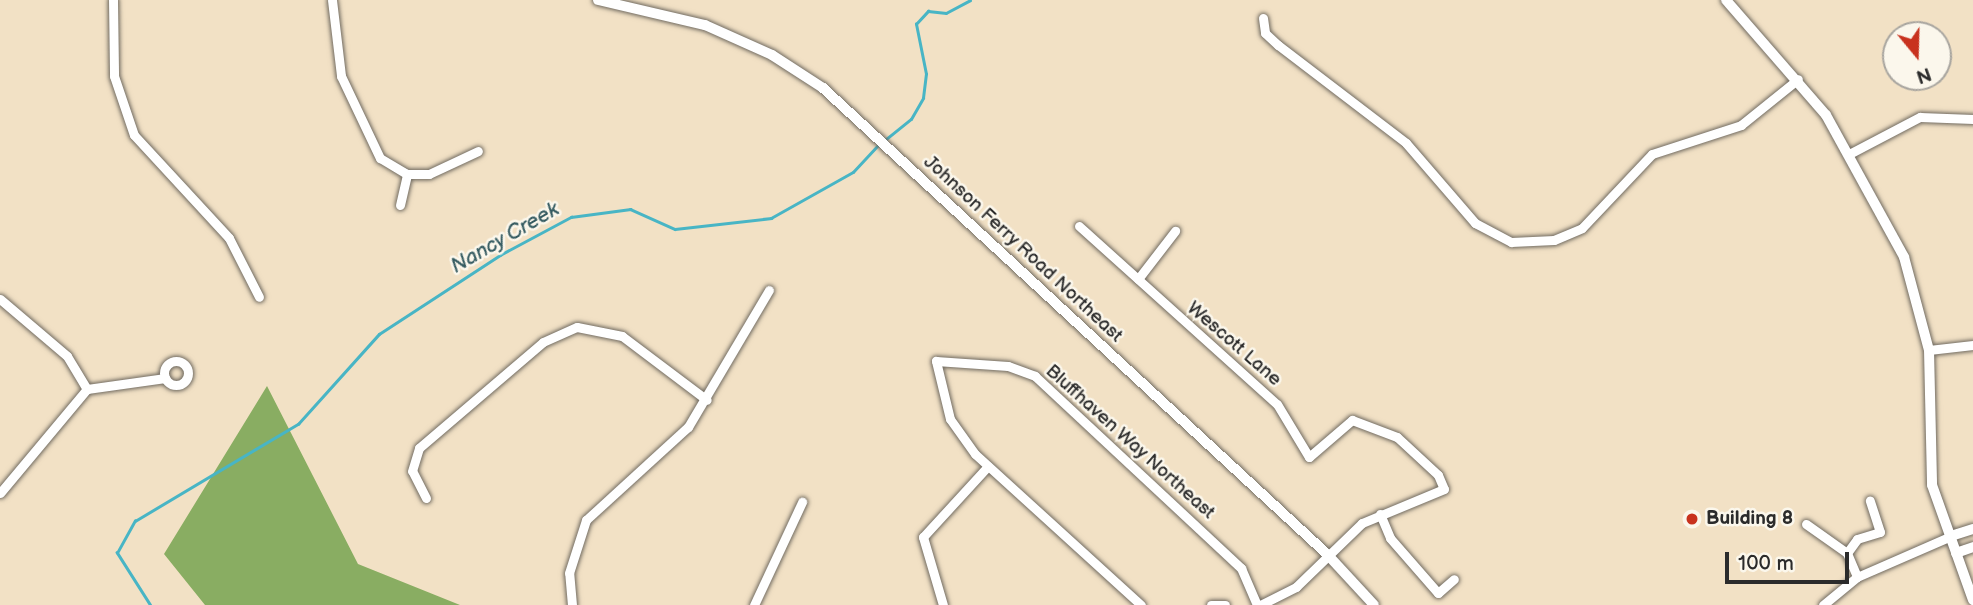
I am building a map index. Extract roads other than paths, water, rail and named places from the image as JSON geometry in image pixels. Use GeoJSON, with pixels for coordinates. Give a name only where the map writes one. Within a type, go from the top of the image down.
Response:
{"type":"FeatureCollection","features":[{"type":"Feature","properties":{"kind":"main road","name":"Johnson Ferry Road Northeast"},"geometry":{"type":"LineString","coordinates":[[598,0],[667,13],[772,54],[873,132],[1327,554],[1374,605]]}},
{"type":"Feature","properties":{"kind":"main road"},"geometry":{"type":"LineString","coordinates":[[1726,0],[1798,79],[1851,153],[1904,257],[1929,351],[1932,485],[1973,600]]}},
{"type":"Feature","properties":{"kind":"main road"},"geometry":{"type":"LineString","coordinates":[[1951,536],[1973,529]]}},
{"type":"Feature","properties":{"kind":"main road"},"geometry":{"type":"LineString","coordinates":[[1956,553],[1973,547]]}},
{"type":"Feature","properties":{"kind":"street"},"geometry":{"type":"LineString","coordinates":[[113,0],[114,76],[134,135],[229,238],[259,297]]}},
{"type":"Feature","properties":{"kind":"street"},"geometry":{"type":"LineString","coordinates":[[332,0],[333,41],[353,111],[380,158],[407,174],[442,172],[478,151]]}},
{"type":"Feature","properties":{"kind":"street"},"geometry":{"type":"LineString","coordinates":[[1263,18],[1265,33],[1278,46],[1406,143],[1475,223],[1511,242],[1554,240],[1582,228],[1652,154],[1741,125],[1798,79]]}},
{"type":"Feature","properties":{"kind":"street"},"geometry":{"type":"LineString","coordinates":[[1851,153],[1920,117],[1973,119]]}},
{"type":"Feature","properties":{"kind":"street"},"geometry":{"type":"LineString","coordinates":[[400,205],[407,174]]}},
{"type":"Feature","properties":{"kind":"street","name":"Wescott Lane"},"geometry":{"type":"LineString","coordinates":[[1079,226],[1277,404],[1309,457],[1352,420],[1372,424],[1418,453],[1444,489],[1380,514],[1327,554]]}},
{"type":"Feature","properties":{"kind":"street"},"geometry":{"type":"LineString","coordinates":[[1138,279],[1175,231]]}},
{"type":"Feature","properties":{"kind":"street"},"geometry":{"type":"LineString","coordinates":[[572,605],[569,573],[586,520],[676,443],[707,400],[769,290]]}},
{"type":"Feature","properties":{"kind":"street"},"geometry":{"type":"LineString","coordinates":[[0,299],[67,356],[88,389]]}},
{"type":"Feature","properties":{"kind":"street"},"geometry":{"type":"LineString","coordinates":[[426,498],[412,471],[419,448],[543,342],[577,327],[622,336],[707,400]]}},
{"type":"Feature","properties":{"kind":"street"},"geometry":{"type":"LineString","coordinates":[[1929,351],[1973,345]]}},
{"type":"Feature","properties":{"kind":"street","name":"Bluffhaven Way Northeast"},"geometry":{"type":"LineString","coordinates":[[1141,605],[988,466],[950,419],[936,361],[1008,366],[1035,376],[1241,568],[1259,605],[1296,587],[1327,554]]}},
{"type":"Feature","properties":{"kind":"street"},"geometry":{"type":"LineString","coordinates":[[0,493],[88,389],[165,378]]}},
{"type":"Feature","properties":{"kind":"street"},"geometry":{"type":"LineString","coordinates":[[943,605],[923,537],[988,466]]}},
{"type":"Feature","properties":{"kind":"street"},"geometry":{"type":"LineString","coordinates":[[1847,553],[1857,539],[1880,532],[1870,500]]}},
{"type":"Feature","properties":{"kind":"street"},"geometry":{"type":"LineString","coordinates":[[754,605],[802,502]]}},
{"type":"Feature","properties":{"kind":"street"},"geometry":{"type":"LineString","coordinates":[[1380,514],[1390,537],[1438,593],[1454,579]]}},
{"type":"Feature","properties":{"kind":"street"},"geometry":{"type":"LineString","coordinates":[[1806,524],[1847,553],[1857,577]]}},
{"type":"Feature","properties":{"kind":"street"},"geometry":{"type":"LineString","coordinates":[[1823,605],[1857,577],[1934,547],[1951,536]]}},
{"type":"Feature","properties":{"kind":"street"},"geometry":{"type":"LineString","coordinates":[[1934,547],[1956,553]]}},
{"type":"Feature","properties":{"kind":"street"},"geometry":{"type":"LineString","coordinates":[[1211,605],[1225,605]]}},
{"type":"Feature","properties":{"kind":"waterway","name":"Nancy Creek"},"geometry":{"type":"LineString","coordinates":[[885,140],[911,119],[923,98],[926,74],[916,24],[928,11],[946,13],[970,0]]}},
{"type":"Feature","properties":{"kind":"waterway","name":"Nancy Creek"},"geometry":{"type":"LineString","coordinates":[[150,605],[117,553],[135,521],[298,424],[379,334],[500,255],[571,217],[630,209],[675,229],[771,218],[853,172],[879,144]]}},
{"type":"Feature","properties":{"kind":"place","name":"Building 8"},"geometry":{"type":"Point","coordinates":[1692,519]}}]}
